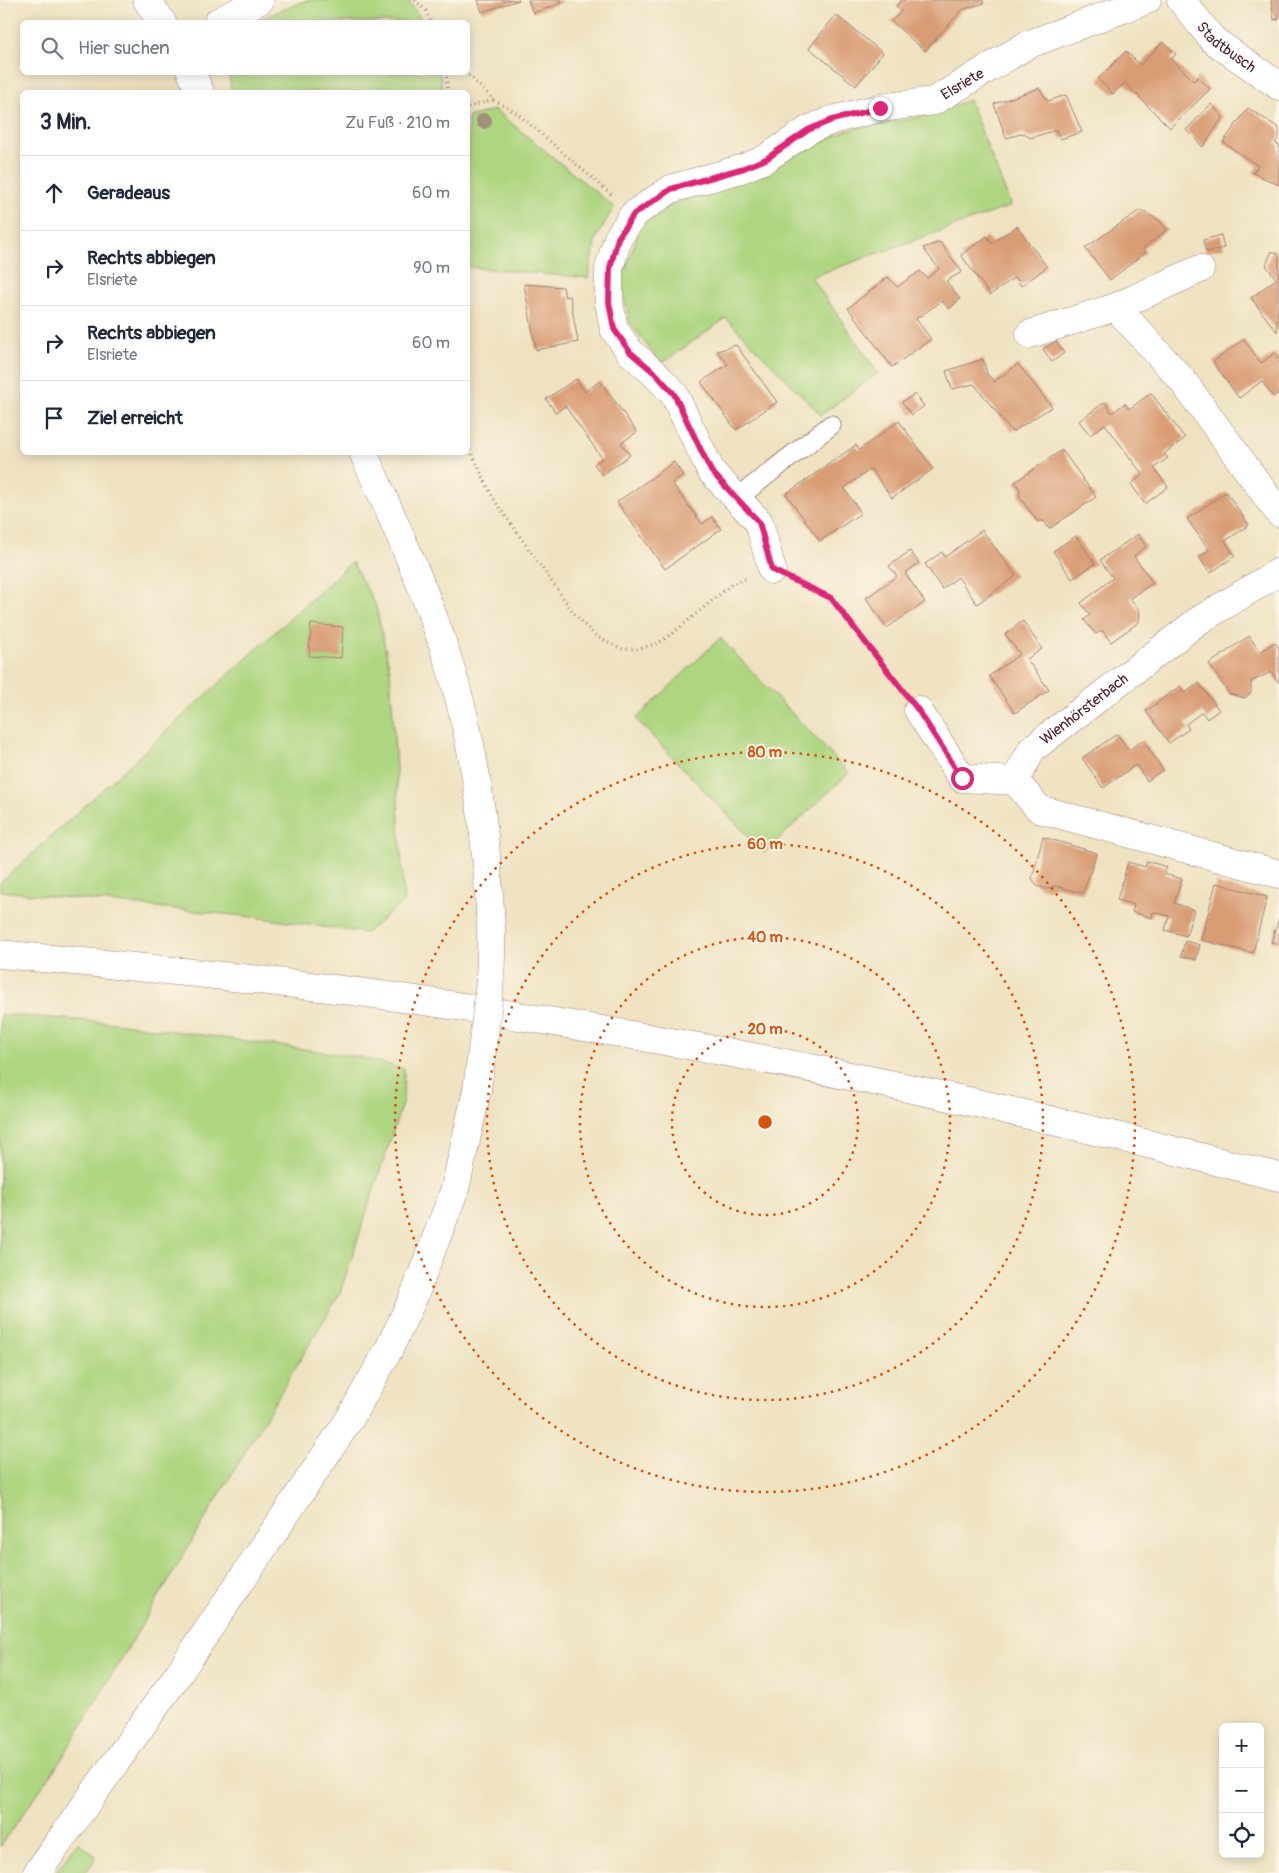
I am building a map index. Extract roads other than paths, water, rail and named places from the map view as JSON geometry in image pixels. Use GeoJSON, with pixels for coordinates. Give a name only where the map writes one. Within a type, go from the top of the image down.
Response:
{"type":"FeatureCollection","features":[{"type":"Feature","properties":{"kind":"street"},"geometry":{"type":"LineString","coordinates":[[147,0],[161,20]]}},
{"type":"Feature","properties":{"kind":"street"},"geometry":{"type":"LineString","coordinates":[[222,20],[260,0]]}},
{"type":"Feature","properties":{"kind":"street","name":"Elsriete"},"geometry":{"type":"LineString","coordinates":[[772,570],[759,522],[711,471],[674,394],[656,374],[630,352],[614,329],[609,302],[610,268],[618,238],[634,214],[671,189],[758,162],[808,130],[832,120],[880,108],[934,100],[1028,45],[1147,0]]}},
{"type":"Feature","properties":{"kind":"street","name":"Stadtbusch"},"geometry":{"type":"LineString","coordinates":[[1181,0],[1213,40],[1279,86]]}},
{"type":"Feature","properties":{"kind":"street"},"geometry":{"type":"LineString","coordinates":[[192,75],[199,90]]}},
{"type":"Feature","properties":{"kind":"street"},"geometry":{"type":"LineString","coordinates":[[1030,334],[1116,306],[1200,270]]}},
{"type":"Feature","properties":{"kind":"street"},"geometry":{"type":"LineString","coordinates":[[1116,306],[1182,380],[1279,514]]}},
{"type":"Feature","properties":{"kind":"street"},"geometry":{"type":"LineString","coordinates":[[37,1873],[184,1665],[349,1420],[388,1352],[414,1296],[455,1189],[477,1090],[488,998],[491,931],[488,863],[482,813],[469,747],[449,664],[415,568],[364,455]]}},
{"type":"Feature","properties":{"kind":"street","name":"Wienhörsterbach"},"geometry":{"type":"LineString","coordinates":[[1015,781],[1032,749],[1198,621],[1279,572]]}},
{"type":"Feature","properties":{"kind":"street"},"geometry":{"type":"LineString","coordinates":[[918,710],[962,778],[1015,781],[1039,809],[1279,874]]}},
{"type":"Feature","properties":{"kind":"street"},"geometry":{"type":"LineString","coordinates":[[0,954],[182,971],[421,1001],[666,1041],[870,1080],[1092,1130],[1279,1177]]}},
{"type":"Feature","properties":{"kind":"lane"},"geometry":{"type":"LineString","coordinates":[[736,499],[831,425]]}}]}
